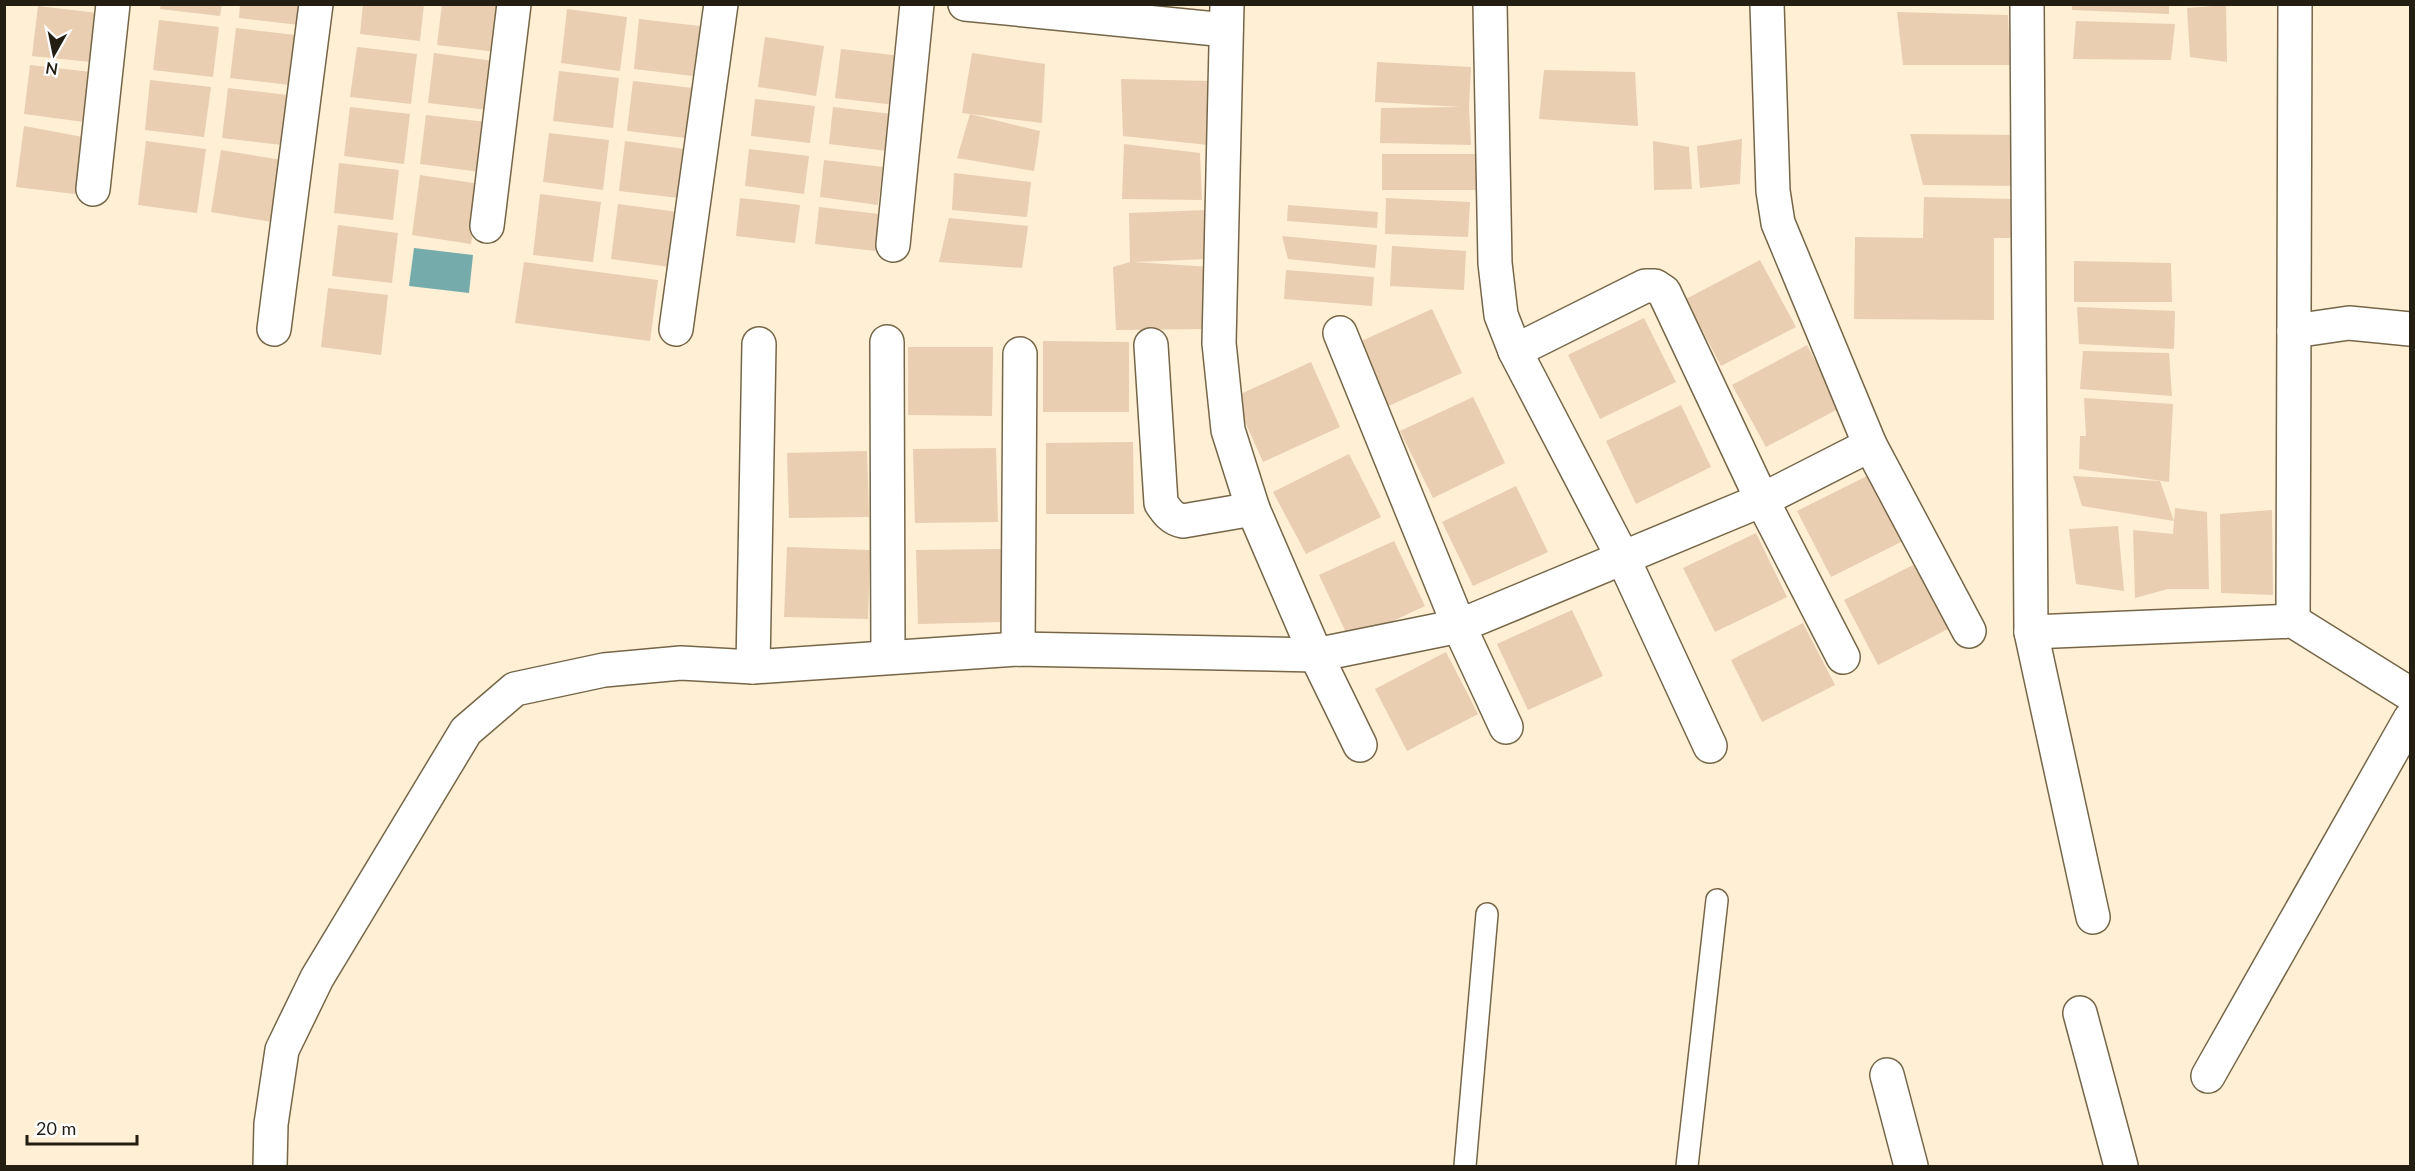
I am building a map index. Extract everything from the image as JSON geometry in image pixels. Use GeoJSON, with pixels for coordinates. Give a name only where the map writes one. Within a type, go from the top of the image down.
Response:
{"type":"FeatureCollection","features":[{"type":"Feature","properties":{"kind":"street"},"geometry":{"type":"LineString","coordinates":[[93,189],[113,4]]}},
{"type":"Feature","properties":{"kind":"street"},"geometry":{"type":"LineString","coordinates":[[273,329],[316,4]]}},
{"type":"Feature","properties":{"kind":"street"},"geometry":{"type":"LineString","coordinates":[[487,226],[514,4]]}},
{"type":"Feature","properties":{"kind":"street"},"geometry":{"type":"LineString","coordinates":[[676,329],[721,4]]}},
{"type":"Feature","properties":{"kind":"street"},"geometry":{"type":"LineString","coordinates":[[893,245],[917,4]]}},
{"type":"Feature","properties":{"kind":"street"},"geometry":{"type":"LineString","coordinates":[[965,4],[1227,17],[1219,343],[1228,430],[1253,508],[1316,655],[1360,745]]}},
{"type":"Feature","properties":{"kind":"street"},"geometry":{"type":"LineString","coordinates":[[1490,4],[1495,263],[1501,315],[1515,351],[1623,558],[1710,746]]}},
{"type":"Feature","properties":{"kind":"street"},"geometry":{"type":"LineString","coordinates":[[1767,4],[1773,191],[1778,224],[1870,446],[1969,631]]}},
{"type":"Feature","properties":{"kind":"street"},"geometry":{"type":"LineString","coordinates":[[2027,4],[2031,632],[2093,917]]}},
{"type":"Feature","properties":{"kind":"street"},"geometry":{"type":"LineString","coordinates":[[2293,621],[2295,4]]}},
{"type":"Feature","properties":{"kind":"street"},"geometry":{"type":"LineString","coordinates":[[1515,351],[1645,286],[1655,286],[1664,292],[1762,500],[1843,657]]}},
{"type":"Feature","properties":{"kind":"street"},"geometry":{"type":"LineString","coordinates":[[2294,331],[2349,322],[2410,328]]}},
{"type":"Feature","properties":{"kind":"street"},"geometry":{"type":"LineString","coordinates":[[1340,333],[1459,626],[1506,727]]}},
{"type":"Feature","properties":{"kind":"street"},"geometry":{"type":"LineString","coordinates":[[887,342],[888,656]]}},
{"type":"Feature","properties":{"kind":"street"},"geometry":{"type":"LineString","coordinates":[[753,667],[759,344]]}},
{"type":"Feature","properties":{"kind":"street"},"geometry":{"type":"LineString","coordinates":[[1151,345],[1161,503],[1176,520],[1184,521],[1253,508]]}},
{"type":"Feature","properties":{"kind":"street"},"geometry":{"type":"LineString","coordinates":[[1018,649],[1020,354]]}},
{"type":"Feature","properties":{"kind":"street"},"geometry":{"type":"LineString","coordinates":[[270,1167],[271,1124],[282,1050],[317,978],[466,731],[515,689],[604,670],[681,663],[753,667],[888,656],[1018,649],[1316,655],[1459,626],[1762,500],[1870,446]]}},
{"type":"Feature","properties":{"kind":"street"},"geometry":{"type":"LineString","coordinates":[[2031,632],[2293,621],[2410,694]]}},
{"type":"Feature","properties":{"kind":"street"},"geometry":{"type":"LineString","coordinates":[[2208,1077],[2410,719]]}},
{"type":"Feature","properties":{"kind":"street"},"geometry":{"type":"LineString","coordinates":[[2080,1013],[2121,1167]]}},
{"type":"Feature","properties":{"kind":"street"},"geometry":{"type":"LineString","coordinates":[[1887,1075],[1911,1167]]}},
{"type":"Feature","properties":{"kind":"lane"},"geometry":{"type":"LineString","coordinates":[[1687,1167],[1717,900]]}},
{"type":"Feature","properties":{"kind":"lane"},"geometry":{"type":"LineString","coordinates":[[1465,1167],[1487,914]]}},
{"type":"Feature","properties":{"kind":"water"},"geometry":{"type":"Polygon","coordinates":[[[414,248],[473,255],[469,293],[409,286],[414,248]]]}},
{"type":"Feature","properties":{"kind":"building"},"geometry":{"type":"Polygon","coordinates":[[[161,4],[222,4],[220,16],[160,9],[161,4]]]}},
{"type":"Feature","properties":{"kind":"building"},"geometry":{"type":"Polygon","coordinates":[[[240,4],[301,4],[299,25],[239,18],[240,4]]]}},
{"type":"Feature","properties":{"kind":"building"},"geometry":{"type":"Polygon","coordinates":[[[363,4],[424,4],[420,41],[360,34],[363,4]]]}},
{"type":"Feature","properties":{"kind":"building"},"geometry":{"type":"Polygon","coordinates":[[[442,4],[502,4],[497,52],[437,45],[442,4]]]}},
{"type":"Feature","properties":{"kind":"building"},"geometry":{"type":"Polygon","coordinates":[[[2072,4],[2169,4],[2169,14],[2072,10],[2072,4]]]}},
{"type":"Feature","properties":{"kind":"building"},"geometry":{"type":"Polygon","coordinates":[[[2226,5],[2227,62],[2190,57],[2187,8],[2226,5]]]}},
{"type":"Feature","properties":{"kind":"building"},"geometry":{"type":"Polygon","coordinates":[[[38,6],[98,13],[91,62],[32,56],[38,6]]]}},
{"type":"Feature","properties":{"kind":"building"},"geometry":{"type":"Polygon","coordinates":[[[567,9],[627,17],[620,71],[561,63],[567,9]]]}},
{"type":"Feature","properties":{"kind":"building"},"geometry":{"type":"Polygon","coordinates":[[[1897,12],[2008,15],[2010,65],[1903,65],[1897,12]]]}},
{"type":"Feature","properties":{"kind":"building"},"geometry":{"type":"Polygon","coordinates":[[[639,19],[700,26],[693,76],[634,69],[639,19]]]}},
{"type":"Feature","properties":{"kind":"building"},"geometry":{"type":"Polygon","coordinates":[[[159,20],[219,27],[213,77],[153,70],[159,20]]]}},
{"type":"Feature","properties":{"kind":"building"},"geometry":{"type":"Polygon","coordinates":[[[2076,21],[2175,24],[2171,60],[2073,59],[2076,21]]]}},
{"type":"Feature","properties":{"kind":"building"},"geometry":{"type":"Polygon","coordinates":[[[236,28],[295,35],[290,85],[230,78],[236,28]]]}},
{"type":"Feature","properties":{"kind":"building"},"geometry":{"type":"Polygon","coordinates":[[[765,37],[824,46],[816,96],[758,87],[765,37]]]}},
{"type":"Feature","properties":{"kind":"building"},"geometry":{"type":"Polygon","coordinates":[[[357,47],[417,54],[411,104],[350,97],[357,47]]]}},
{"type":"Feature","properties":{"kind":"building"},"geometry":{"type":"Polygon","coordinates":[[[841,49],[901,56],[895,105],[835,98],[841,49]]]}},
{"type":"Feature","properties":{"kind":"building"},"geometry":{"type":"Polygon","coordinates":[[[434,53],[494,61],[488,110],[428,103],[434,53]]]}},
{"type":"Feature","properties":{"kind":"building"},"geometry":{"type":"Polygon","coordinates":[[[972,53],[1045,64],[1042,123],[962,113],[972,53]]]}},
{"type":"Feature","properties":{"kind":"building"},"geometry":{"type":"Polygon","coordinates":[[[1377,62],[1471,67],[1469,107],[1471,145],[1380,143],[1381,108],[1461,107],[1375,102],[1377,62]]]}},
{"type":"Feature","properties":{"kind":"building"},"geometry":{"type":"Polygon","coordinates":[[[30,65],[91,72],[84,122],[24,114],[30,65]]]}},
{"type":"Feature","properties":{"kind":"building"},"geometry":{"type":"Polygon","coordinates":[[[1544,70],[1635,72],[1638,126],[1539,119],[1544,70]]]}},
{"type":"Feature","properties":{"kind":"building"},"geometry":{"type":"Polygon","coordinates":[[[559,71],[619,78],[613,128],[553,121],[559,71]]]}},
{"type":"Feature","properties":{"kind":"building"},"geometry":{"type":"Polygon","coordinates":[[[1121,79],[1211,81],[1208,145],[1123,136],[1121,79]]]}},
{"type":"Feature","properties":{"kind":"building"},"geometry":{"type":"Polygon","coordinates":[[[150,80],[211,87],[204,137],[145,130],[150,80]]]}},
{"type":"Feature","properties":{"kind":"building"},"geometry":{"type":"Polygon","coordinates":[[[633,81],[693,88],[686,138],[627,131],[633,81]]]}},
{"type":"Feature","properties":{"kind":"building"},"geometry":{"type":"Polygon","coordinates":[[[228,88],[288,95],[282,145],[222,138],[228,88]]]}},
{"type":"Feature","properties":{"kind":"building"},"geometry":{"type":"Polygon","coordinates":[[[755,99],[815,106],[810,143],[751,136],[755,99]]]}},
{"type":"Feature","properties":{"kind":"building"},"geometry":{"type":"Polygon","coordinates":[[[350,107],[410,114],[404,164],[344,156],[350,107]]]}},
{"type":"Feature","properties":{"kind":"building"},"geometry":{"type":"Polygon","coordinates":[[[833,107],[892,114],[888,151],[829,144],[833,107]]]}},
{"type":"Feature","properties":{"kind":"building"},"geometry":{"type":"Polygon","coordinates":[[[970,114],[1040,131],[1034,171],[957,158],[970,114]]]}},
{"type":"Feature","properties":{"kind":"building"},"geometry":{"type":"Polygon","coordinates":[[[426,115],[486,122],[480,172],[420,164],[426,115]]]}},
{"type":"Feature","properties":{"kind":"building"},"geometry":{"type":"Polygon","coordinates":[[[24,126],[83,137],[75,194],[16,187],[24,126]]]}},
{"type":"Feature","properties":{"kind":"building"},"geometry":{"type":"Polygon","coordinates":[[[549,133],[609,140],[603,190],[543,182],[549,133]]]}},
{"type":"Feature","properties":{"kind":"building"},"geometry":{"type":"Polygon","coordinates":[[[1910,134],[2020,135],[2020,186],[1923,185],[1910,134]]]}},
{"type":"Feature","properties":{"kind":"building"},"geometry":{"type":"Polygon","coordinates":[[[1742,139],[1740,184],[1700,188],[1697,146],[1742,139]]]}},
{"type":"Feature","properties":{"kind":"building"},"geometry":{"type":"Polygon","coordinates":[[[146,141],[206,149],[197,213],[138,205],[146,141]]]}},
{"type":"Feature","properties":{"kind":"building"},"geometry":{"type":"Polygon","coordinates":[[[625,141],[685,149],[679,198],[619,191],[625,141]]]}},
{"type":"Feature","properties":{"kind":"building"},"geometry":{"type":"Polygon","coordinates":[[[1653,141],[1689,147],[1692,189],[1654,190],[1653,141]]]}},
{"type":"Feature","properties":{"kind":"building"},"geometry":{"type":"Polygon","coordinates":[[[1124,144],[1200,153],[1202,200],[1122,199],[1124,144]]]}},
{"type":"Feature","properties":{"kind":"building"},"geometry":{"type":"Polygon","coordinates":[[[749,149],[809,156],[804,194],[745,186],[749,149]]]}},
{"type":"Feature","properties":{"kind":"building"},"geometry":{"type":"Polygon","coordinates":[[[221,150],[282,160],[272,222],[211,212],[221,150]]]}},
{"type":"Feature","properties":{"kind":"building"},"geometry":{"type":"Polygon","coordinates":[[[1382,154],[1477,154],[1477,190],[1382,190],[1382,154]]]}},
{"type":"Feature","properties":{"kind":"building"},"geometry":{"type":"Polygon","coordinates":[[[824,160],[883,167],[878,205],[820,197],[824,160]]]}},
{"type":"Feature","properties":{"kind":"building"},"geometry":{"type":"Polygon","coordinates":[[[339,163],[399,170],[393,220],[334,213],[339,163]]]}},
{"type":"Feature","properties":{"kind":"building"},"geometry":{"type":"Polygon","coordinates":[[[954,173],[1031,182],[1027,217],[952,210],[954,173]]]}},
{"type":"Feature","properties":{"kind":"building"},"geometry":{"type":"Polygon","coordinates":[[[420,175],[480,184],[471,244],[412,235],[420,175]]]}},
{"type":"Feature","properties":{"kind":"building"},"geometry":{"type":"Polygon","coordinates":[[[540,194],[601,202],[593,262],[533,255],[540,194]]]}},
{"type":"Feature","properties":{"kind":"building"},"geometry":{"type":"Polygon","coordinates":[[[1924,197],[2013,199],[2014,238],[1994,238],[1994,320],[1854,319],[1855,237],[1923,238],[1924,197]]]}},
{"type":"Feature","properties":{"kind":"building"},"geometry":{"type":"Polygon","coordinates":[[[740,198],[800,205],[795,243],[736,236],[740,198]]]}},
{"type":"Feature","properties":{"kind":"building"},"geometry":{"type":"Polygon","coordinates":[[[1386,198],[1470,202],[1468,237],[1385,234],[1386,198]]]}},
{"type":"Feature","properties":{"kind":"building"},"geometry":{"type":"Polygon","coordinates":[[[618,204],[678,212],[670,267],[611,259],[618,204]]]}},
{"type":"Feature","properties":{"kind":"building"},"geometry":{"type":"Polygon","coordinates":[[[1288,205],[1378,212],[1377,228],[1287,221],[1288,205]]]}},
{"type":"Feature","properties":{"kind":"building"},"geometry":{"type":"Polygon","coordinates":[[[819,207],[879,214],[875,251],[815,244],[819,207]]]}},
{"type":"Feature","properties":{"kind":"building"},"geometry":{"type":"Polygon","coordinates":[[[1207,210],[1209,259],[1133,262],[1211,267],[1207,329],[1116,330],[1113,267],[1130,262],[1129,213],[1207,210]]]}},
{"type":"Feature","properties":{"kind":"building"},"geometry":{"type":"Polygon","coordinates":[[[949,218],[1028,226],[1022,268],[939,262],[949,218]]]}},
{"type":"Feature","properties":{"kind":"building"},"geometry":{"type":"Polygon","coordinates":[[[338,225],[398,233],[392,283],[332,276],[338,225]]]}},
{"type":"Feature","properties":{"kind":"building"},"geometry":{"type":"Polygon","coordinates":[[[1282,236],[1377,245],[1375,268],[1288,259],[1282,236]]]}},
{"type":"Feature","properties":{"kind":"building"},"geometry":{"type":"Polygon","coordinates":[[[1392,246],[1466,251],[1464,290],[1390,286],[1392,246]]]}},
{"type":"Feature","properties":{"kind":"building"},"geometry":{"type":"Polygon","coordinates":[[[1760,260],[1796,327],[1721,366],[1686,299],[1760,260]]]}},
{"type":"Feature","properties":{"kind":"building"},"geometry":{"type":"Polygon","coordinates":[[[2074,261],[2171,263],[2172,302],[2074,302],[2074,261]]]}},
{"type":"Feature","properties":{"kind":"building"},"geometry":{"type":"Polygon","coordinates":[[[524,262],[658,280],[650,341],[515,323],[524,262]]]}},
{"type":"Feature","properties":{"kind":"building"},"geometry":{"type":"Polygon","coordinates":[[[1286,270],[1374,277],[1372,306],[1284,299],[1286,270]]]}},
{"type":"Feature","properties":{"kind":"building"},"geometry":{"type":"Polygon","coordinates":[[[328,288],[388,295],[381,355],[321,347],[328,288]]]}},
{"type":"Feature","properties":{"kind":"building"},"geometry":{"type":"Polygon","coordinates":[[[2077,307],[2175,311],[2174,349],[2079,344],[2077,307]]]}},
{"type":"Feature","properties":{"kind":"building"},"geometry":{"type":"Polygon","coordinates":[[[1432,309],[1462,373],[1384,408],[1355,344],[1432,309]]]}},
{"type":"Feature","properties":{"kind":"building"},"geometry":{"type":"Polygon","coordinates":[[[1644,318],[1676,382],[1600,419],[1568,355],[1644,318]]]}},
{"type":"Feature","properties":{"kind":"building"},"geometry":{"type":"Polygon","coordinates":[[[1043,341],[1129,342],[1129,412],[1043,412],[1043,341]]]}},
{"type":"Feature","properties":{"kind":"building"},"geometry":{"type":"Polygon","coordinates":[[[1807,345],[1840,408],[1766,447],[1732,385],[1807,345]]]}},
{"type":"Feature","properties":{"kind":"building"},"geometry":{"type":"Polygon","coordinates":[[[908,347],[993,347],[992,416],[908,415],[908,347]]]}},
{"type":"Feature","properties":{"kind":"building"},"geometry":{"type":"Polygon","coordinates":[[[2083,351],[2169,353],[2172,396],[2080,389],[2083,351]]]}},
{"type":"Feature","properties":{"kind":"building"},"geometry":{"type":"Polygon","coordinates":[[[1311,362],[1340,427],[1263,462],[1234,397],[1311,362]]]}},
{"type":"Feature","properties":{"kind":"building"},"geometry":{"type":"Polygon","coordinates":[[[1473,397],[1505,463],[1433,498],[1400,431],[1473,397]]]}},
{"type":"Feature","properties":{"kind":"building"},"geometry":{"type":"Polygon","coordinates":[[[2084,398],[2173,404],[2169,482],[2079,469],[2080,436],[2086,436],[2084,398]]]}},
{"type":"Feature","properties":{"kind":"building"},"geometry":{"type":"Polygon","coordinates":[[[1681,405],[1711,467],[1636,504],[1606,441],[1681,405]]]}},
{"type":"Feature","properties":{"kind":"building"},"geometry":{"type":"Polygon","coordinates":[[[1133,442],[1134,514],[1046,514],[1046,443],[1133,442]]]}},
{"type":"Feature","properties":{"kind":"building"},"geometry":{"type":"Polygon","coordinates":[[[996,448],[998,522],[915,523],[913,449],[996,448]]]}},
{"type":"Feature","properties":{"kind":"building"},"geometry":{"type":"Polygon","coordinates":[[[867,451],[869,517],[789,518],[787,453],[867,451]]]}},
{"type":"Feature","properties":{"kind":"building"},"geometry":{"type":"Polygon","coordinates":[[[1349,454],[1381,517],[1306,554],[1273,492],[1349,454]]]}},
{"type":"Feature","properties":{"kind":"building"},"geometry":{"type":"Polygon","coordinates":[[[1873,473],[1907,539],[1831,577],[1797,511],[1873,473]]]}},
{"type":"Feature","properties":{"kind":"building"},"geometry":{"type":"Polygon","coordinates":[[[2073,476],[2160,481],[2174,521],[2082,506],[2073,476]]]}},
{"type":"Feature","properties":{"kind":"building"},"geometry":{"type":"Polygon","coordinates":[[[1516,486],[1548,552],[1473,586],[1442,522],[1516,486]]]}},
{"type":"Feature","properties":{"kind":"building"},"geometry":{"type":"Polygon","coordinates":[[[2175,508],[2207,512],[2209,589],[2168,589],[2135,598],[2133,530],[2173,534],[2175,508]]]}},
{"type":"Feature","properties":{"kind":"building"},"geometry":{"type":"Polygon","coordinates":[[[2272,510],[2273,595],[2221,593],[2220,514],[2272,510]]]}},
{"type":"Feature","properties":{"kind":"building"},"geometry":{"type":"Polygon","coordinates":[[[2118,526],[2124,591],[2076,584],[2069,529],[2118,526]]]}},
{"type":"Feature","properties":{"kind":"building"},"geometry":{"type":"Polygon","coordinates":[[[1756,533],[1787,597],[1715,632],[1683,568],[1756,533]]]}},
{"type":"Feature","properties":{"kind":"building"},"geometry":{"type":"Polygon","coordinates":[[[1394,541],[1425,606],[1350,641],[1319,575],[1394,541]]]}},
{"type":"Feature","properties":{"kind":"building"},"geometry":{"type":"Polygon","coordinates":[[[787,547],[870,550],[868,619],[784,617],[787,547]]]}},
{"type":"Feature","properties":{"kind":"building"},"geometry":{"type":"Polygon","coordinates":[[[1001,549],[1003,622],[918,624],[916,550],[1001,549]]]}},
{"type":"Feature","properties":{"kind":"building"},"geometry":{"type":"Polygon","coordinates":[[[1919,562],[1952,627],[1878,665],[1844,600],[1919,562]]]}},
{"type":"Feature","properties":{"kind":"building"},"geometry":{"type":"Polygon","coordinates":[[[1572,610],[1603,676],[1528,710],[1497,644],[1572,610]]]}},
{"type":"Feature","properties":{"kind":"building"},"geometry":{"type":"Polygon","coordinates":[[[1803,623],[1835,685],[1762,722],[1731,660],[1803,623]]]}},
{"type":"Feature","properties":{"kind":"building"},"geometry":{"type":"Polygon","coordinates":[[[1446,652],[1478,714],[1407,751],[1375,689],[1446,652]]]}}]}
